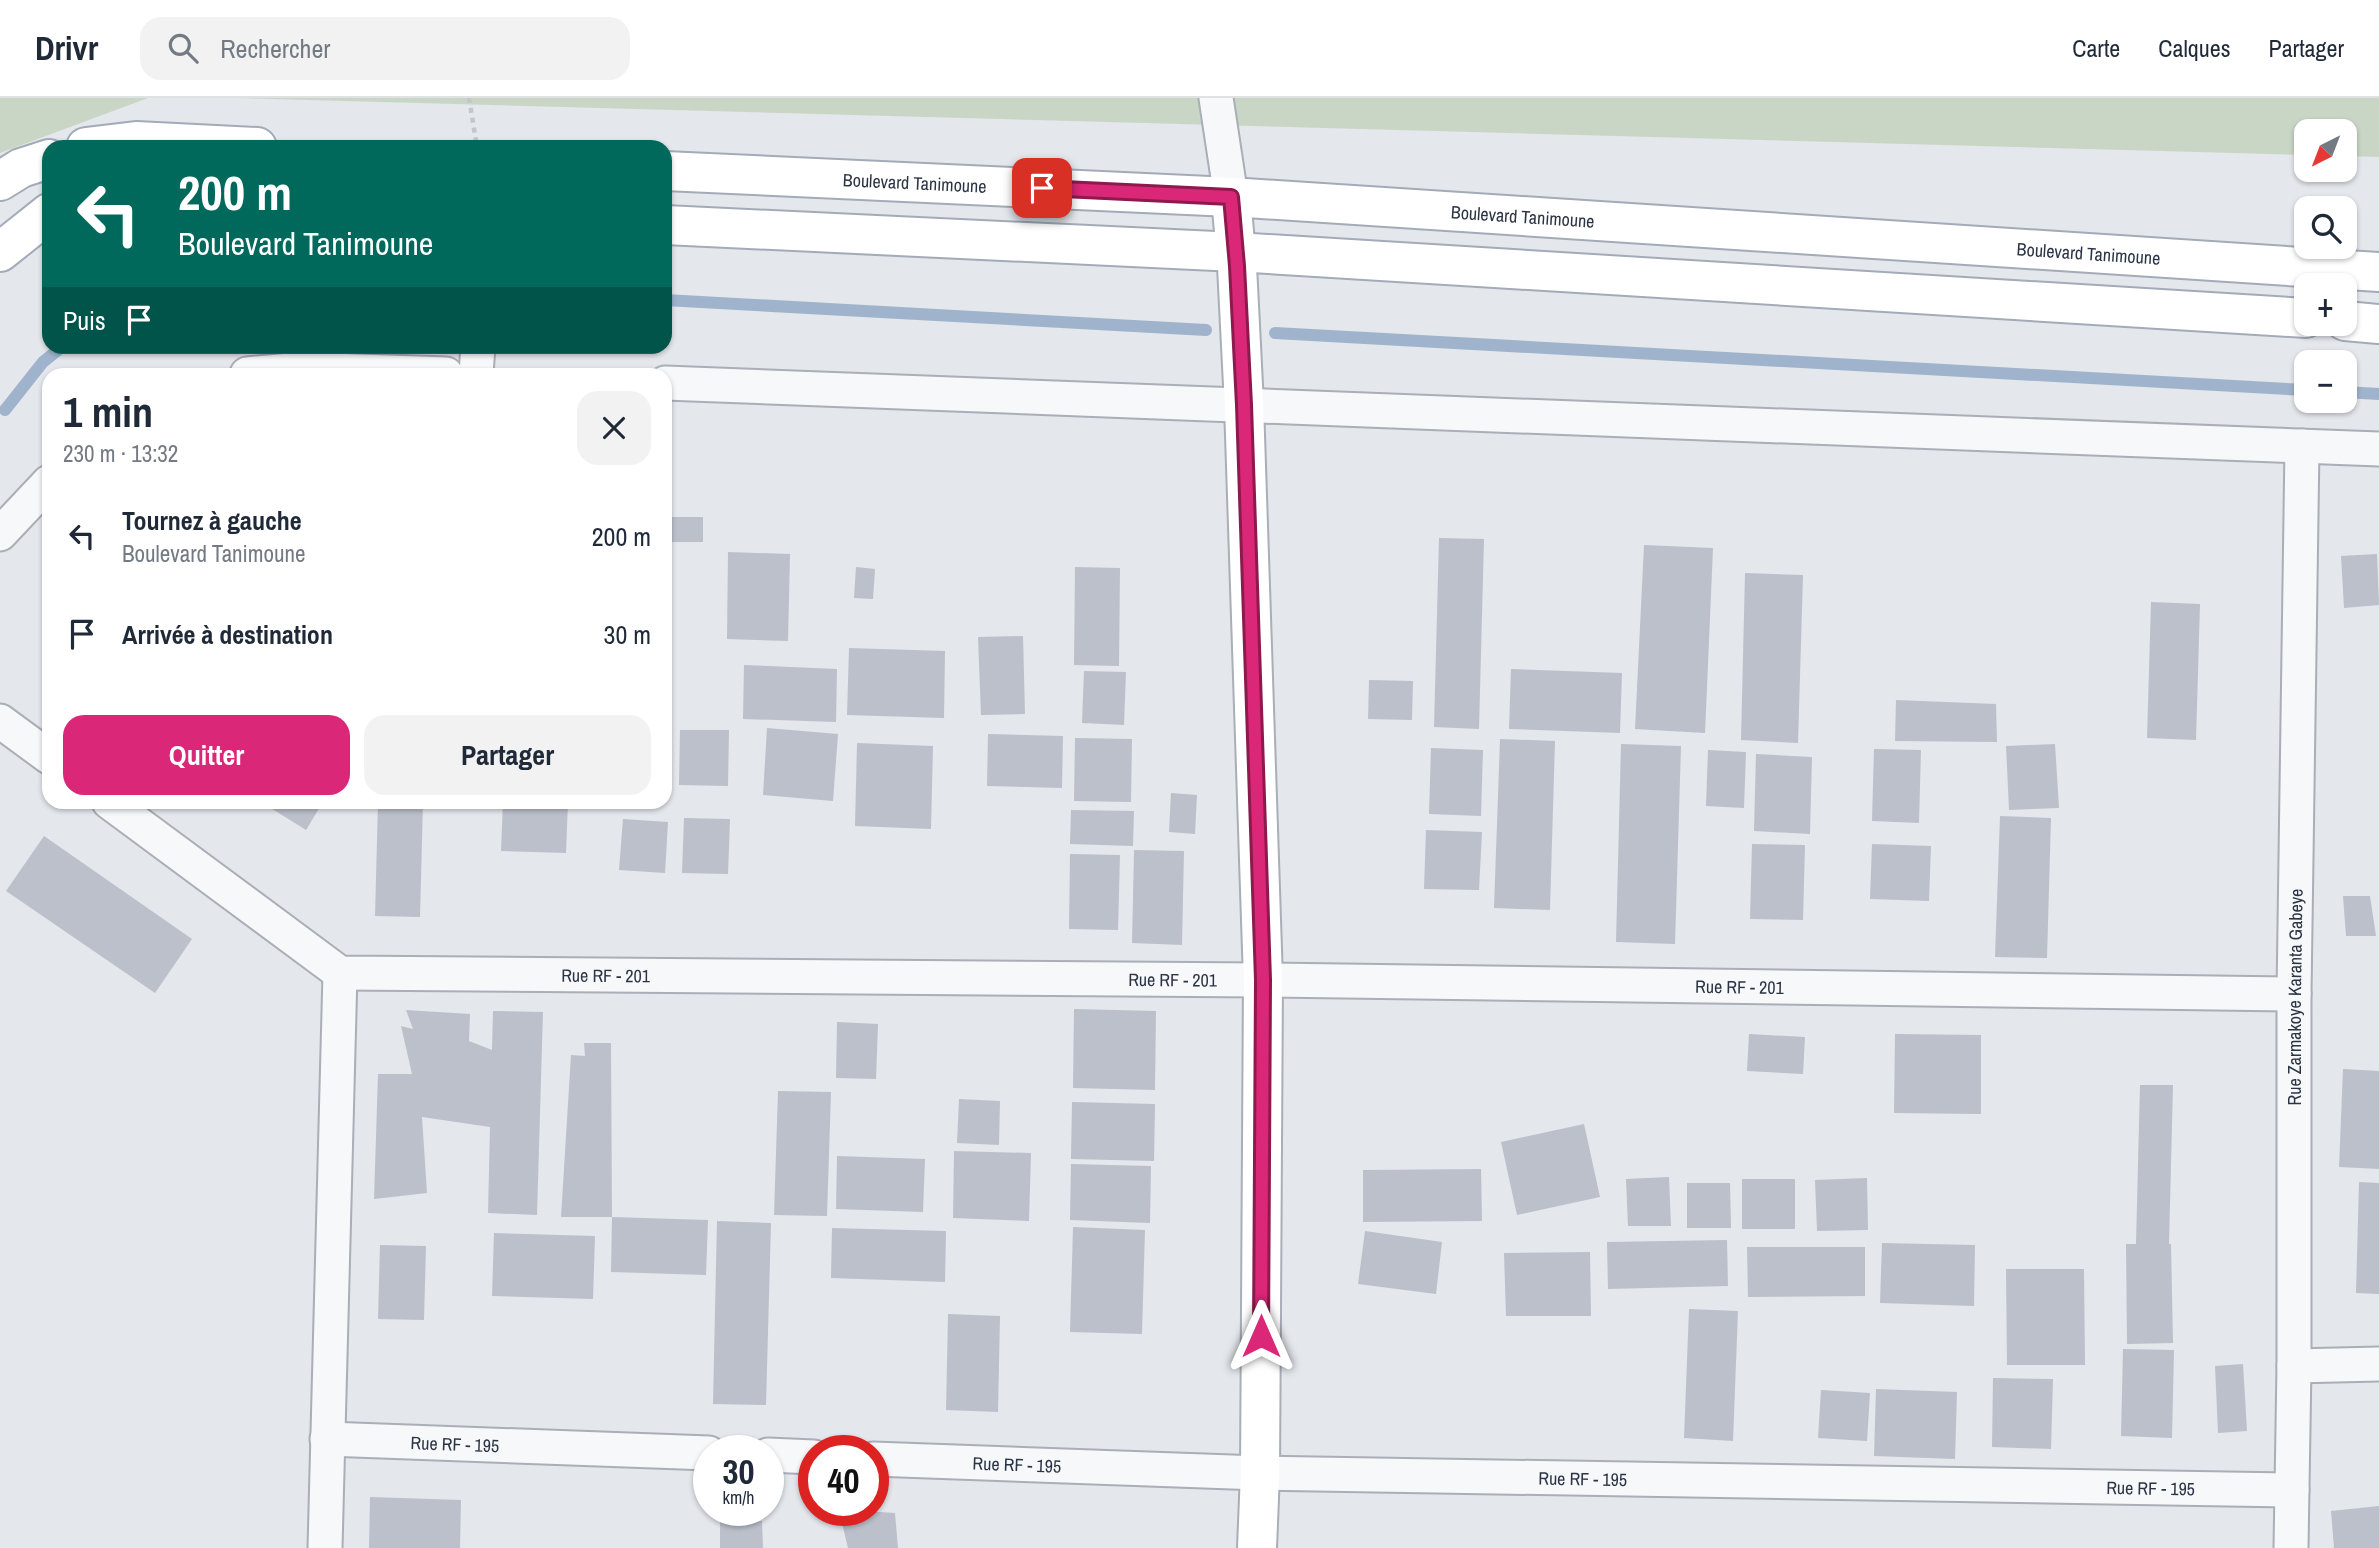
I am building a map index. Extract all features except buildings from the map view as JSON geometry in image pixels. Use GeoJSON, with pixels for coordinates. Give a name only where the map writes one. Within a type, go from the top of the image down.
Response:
{"type":"FeatureCollection","features":[{"type":"Feature","properties":{"kind":"main road"},"geometry":{"type":"LineString","coordinates":[[0,181],[21,168],[42,161]]}},
{"type":"Feature","properties":{"kind":"main road","name":"Boulevard Tanimoune"},"geometry":{"type":"LineString","coordinates":[[672,171],[1231,197],[2379,271]]}},
{"type":"Feature","properties":{"kind":"main road"},"geometry":{"type":"LineString","coordinates":[[1231,197],[1237,252],[1244,405],[1263,980],[1260,1473],[1257,1548]]}},
{"type":"Feature","properties":{"kind":"main road"},"geometry":{"type":"LineString","coordinates":[[0,252],[42,219]]}},
{"type":"Feature","properties":{"kind":"main road"},"geometry":{"type":"LineString","coordinates":[[672,225],[1237,252],[2294,317]]}},
{"type":"Feature","properties":{"kind":"main road"},"geometry":{"type":"LineString","coordinates":[[2357,322],[2379,324]]}},
{"type":"Feature","properties":{"kind":"street"},"geometry":{"type":"LineString","coordinates":[[1216,98],[1231,197]]}},
{"type":"Feature","properties":{"kind":"street"},"geometry":{"type":"LineString","coordinates":[[672,383],[2379,449]]}},
{"type":"Feature","properties":{"kind":"street","name":"Rue Zarmakoye Karanta Gabeye"},"geometry":{"type":"LineString","coordinates":[[2291,1548],[2294,994],[2302,446]]}},
{"type":"Feature","properties":{"kind":"street"},"geometry":{"type":"LineString","coordinates":[[0,534],[42,489]]}},
{"type":"Feature","properties":{"kind":"street"},"geometry":{"type":"LineString","coordinates":[[0,721],[42,752]]}},
{"type":"Feature","properties":{"kind":"street"},"geometry":{"type":"LineString","coordinates":[[118,809],[340,973],[325,1548]]}},
{"type":"Feature","properties":{"kind":"street","name":"Rue RF - 201"},"geometry":{"type":"LineString","coordinates":[[340,973],[1263,980],[2294,994]]}},
{"type":"Feature","properties":{"kind":"street"},"geometry":{"type":"LineString","coordinates":[[2294,1366],[2379,1364]]}},
{"type":"Feature","properties":{"kind":"street","name":"Rue RF - 195"},"geometry":{"type":"LineString","coordinates":[[327,1439],[693,1452]]}},
{"type":"Feature","properties":{"kind":"street","name":"Rue RF - 195"},"geometry":{"type":"LineString","coordinates":[[889,1460],[1260,1473],[2292,1490]]}},
{"type":"Feature","properties":{"kind":"path"},"geometry":{"type":"LineString","coordinates":[[469,98],[476,140]]}},
{"type":"Feature","properties":{"kind":"green space"},"geometry":{"type":"Polygon","coordinates":[[[0,98],[148,98],[0,153],[0,98]]]}},
{"type":"Feature","properties":{"kind":"green space"},"geometry":{"type":"Polygon","coordinates":[[[238,98],[2379,98],[2379,157],[2357,156],[2357,119],[2294,119],[2294,155],[238,98]]]}},
{"type":"Feature","properties":{"kind":"waterway"},"geometry":{"type":"LineString","coordinates":[[672,300],[1206,330]]}},
{"type":"Feature","properties":{"kind":"waterway"},"geometry":{"type":"LineString","coordinates":[[1275,333],[2294,389]]}},
{"type":"Feature","properties":{"kind":"waterway"},"geometry":{"type":"LineString","coordinates":[[5,410],[43,362],[53,354]]}},
{"type":"Feature","properties":{"kind":"waterway"},"geometry":{"type":"LineString","coordinates":[[2357,393],[2379,394]]}},
{"type":"Feature","properties":{"kind":"route"},"geometry":{"type":"LineString","coordinates":[[1042,188],[1231,197],[1244,405],[1263,980],[1261,1336]]}}]}
